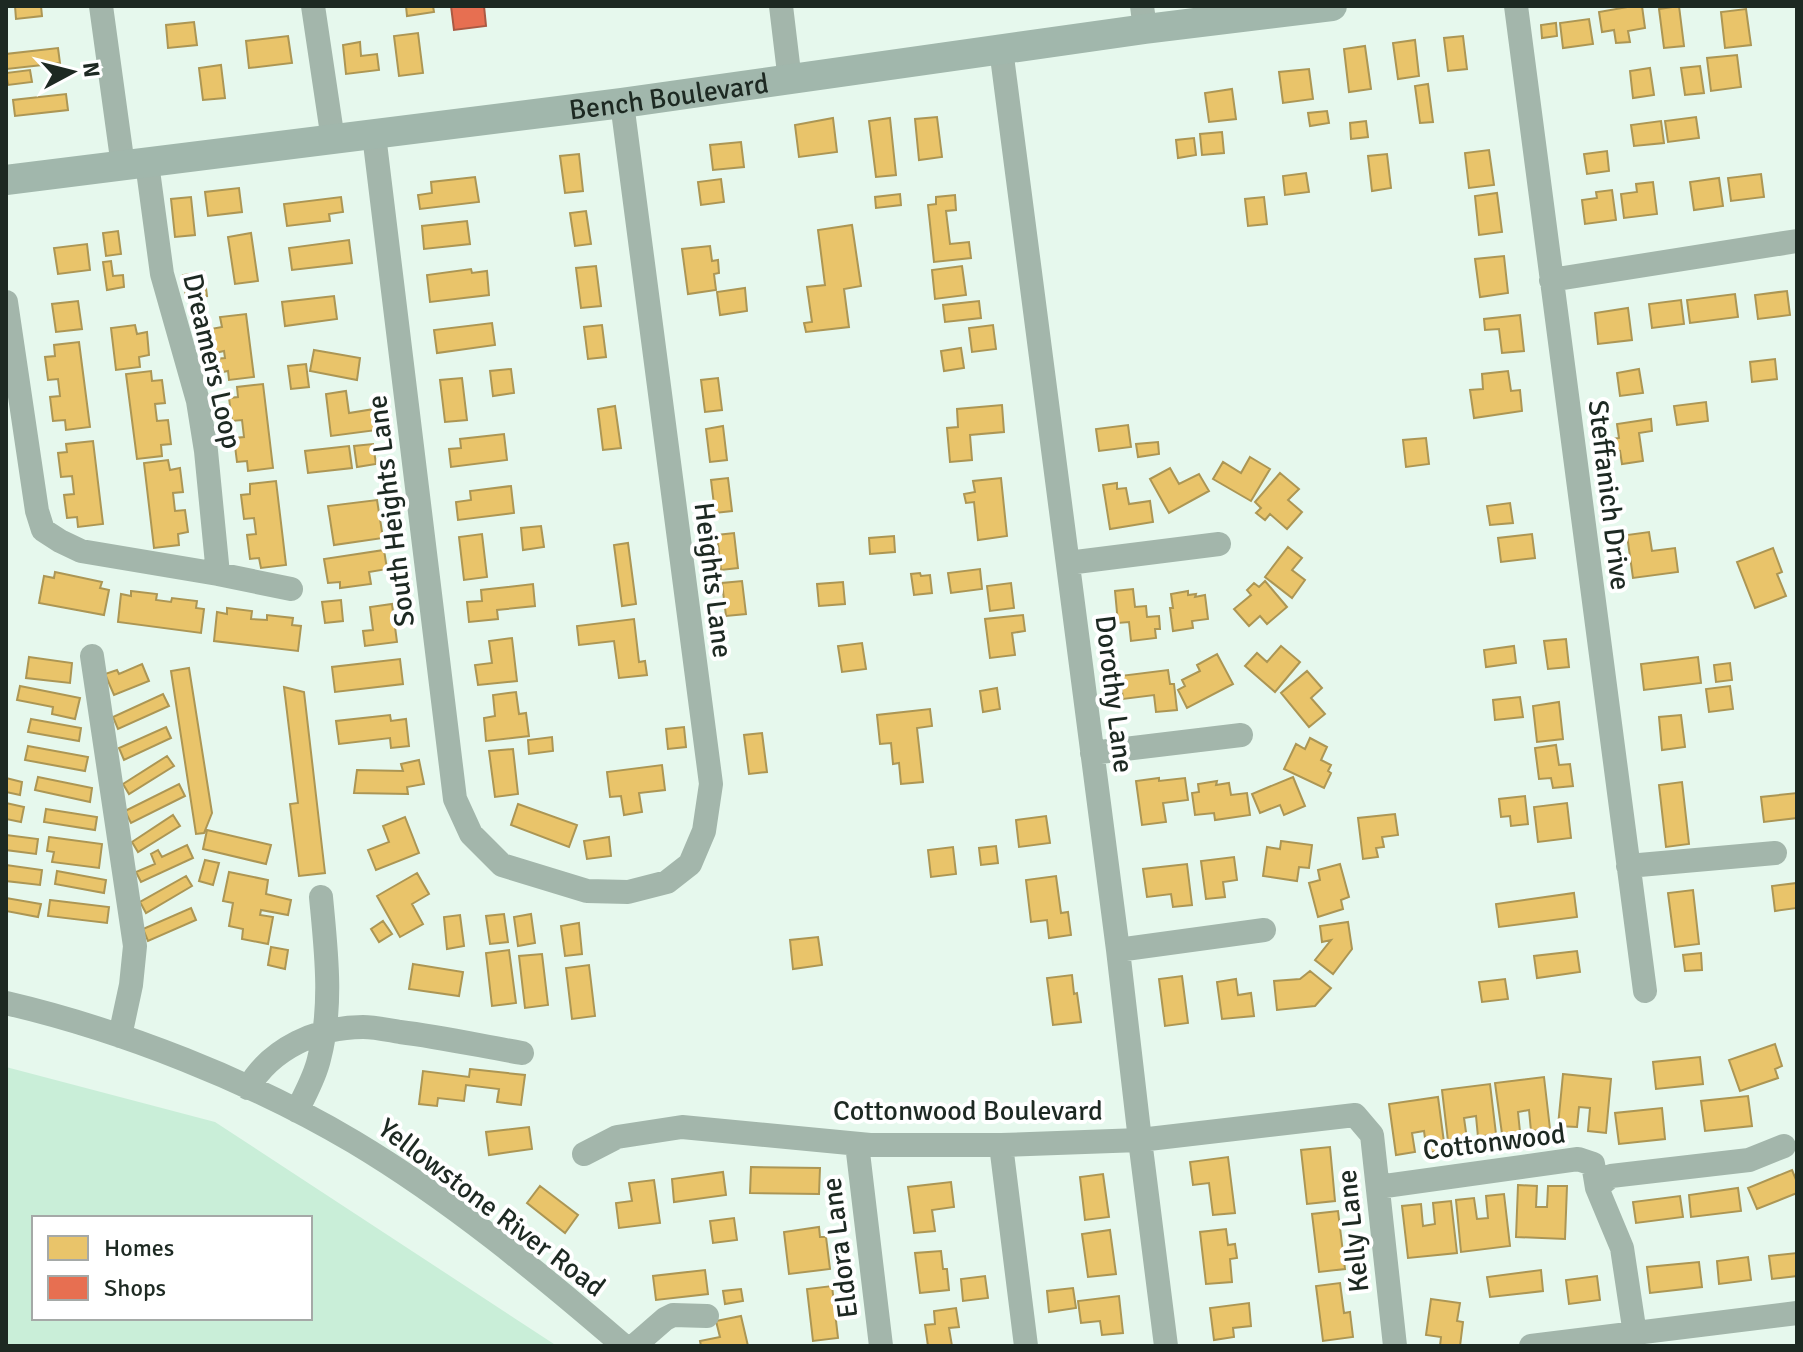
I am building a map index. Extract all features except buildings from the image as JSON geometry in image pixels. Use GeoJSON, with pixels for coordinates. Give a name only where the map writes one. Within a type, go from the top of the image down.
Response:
{"type":"FeatureCollection","features":[{"type":"Feature","properties":{"kind":"main road","name":"Bench Boulevard"},"geometry":{"type":"LineString","coordinates":[[6,180],[790,81],[1001,49],[1144,18],[1332,6]]}},
{"type":"Feature","properties":{"kind":"street","name":"Dreamers Loop"},"geometry":{"type":"LineString","coordinates":[[101,6],[162,274],[198,401],[218,574]]}},
{"type":"Feature","properties":{"kind":"street"},"geometry":{"type":"LineString","coordinates":[[313,6],[333,140]]}},
{"type":"Feature","properties":{"kind":"street"},"geometry":{"type":"LineString","coordinates":[[781,6],[790,81]]}},
{"type":"Feature","properties":{"kind":"street","name":"Steffanich Drive"},"geometry":{"type":"LineString","coordinates":[[1516,6],[1645,991]]}},
{"type":"Feature","properties":{"kind":"street","name":"Dorothy Lane"},"geometry":{"type":"LineString","coordinates":[[1001,49],[1166,1346]]}},
{"type":"Feature","properties":{"kind":"street","name":"Heights Lane"},"geometry":{"type":"LineString","coordinates":[[502,865],[587,891],[628,892],[667,882],[690,864],[704,831],[711,784],[622,103]]}},
{"type":"Feature","properties":{"kind":"street","name":"South Heights Lane"},"geometry":{"type":"LineString","coordinates":[[374,135],[455,799],[471,834],[502,865]]}},
{"type":"Feature","properties":{"kind":"street"},"geometry":{"type":"LineString","coordinates":[[1551,280],[1797,241]]}},
{"type":"Feature","properties":{"kind":"street"},"geometry":{"type":"LineString","coordinates":[[6,302],[37,511],[43,530],[81,551],[291,589]]}},
{"type":"Feature","properties":{"kind":"street"},"geometry":{"type":"LineString","coordinates":[[1068,563],[1219,544]]}},
{"type":"Feature","properties":{"kind":"street"},"geometry":{"type":"LineString","coordinates":[[92,656],[135,946],[131,985],[120,1036]]}},
{"type":"Feature","properties":{"kind":"street"},"geometry":{"type":"LineString","coordinates":[[1092,753],[1241,735]]}},
{"type":"Feature","properties":{"kind":"street"},"geometry":{"type":"LineString","coordinates":[[1628,866],[1775,853]]}},
{"type":"Feature","properties":{"kind":"street"},"geometry":{"type":"LineString","coordinates":[[297,1111],[319,1061],[324,1031],[328,968],[321,897]]}},
{"type":"Feature","properties":{"kind":"street"},"geometry":{"type":"LineString","coordinates":[[1118,950],[1264,930]]}},
{"type":"Feature","properties":{"kind":"street","name":"Yellowstone River Road"},"geometry":{"type":"LineString","coordinates":[[6,1003],[78,1022],[184,1060],[297,1111],[353,1142],[471,1222],[624,1346]]}},
{"type":"Feature","properties":{"kind":"street"},"geometry":{"type":"LineString","coordinates":[[248,1088],[253,1078],[281,1050],[324,1031],[363,1027],[522,1053]]}},
{"type":"Feature","properties":{"kind":"street","name":"Cottonwood Boulevard"},"geometry":{"type":"LineString","coordinates":[[584,1154],[617,1137],[682,1127],[857,1144],[1001,1145],[1140,1140],[1355,1115]]}},
{"type":"Feature","properties":{"kind":"street","name":"Kelly Lane"},"geometry":{"type":"LineString","coordinates":[[1355,1115],[1372,1135],[1395,1346]]}},
{"type":"Feature","properties":{"kind":"street","name":"Eldora Lane"},"geometry":{"type":"LineString","coordinates":[[857,1144],[881,1346]]}},
{"type":"Feature","properties":{"kind":"street"},"geometry":{"type":"LineString","coordinates":[[1001,1145],[1026,1346]]}},
{"type":"Feature","properties":{"kind":"street"},"geometry":{"type":"LineString","coordinates":[[1597,1188],[1611,1176],[1749,1160],[1784,1146]]}},
{"type":"Feature","properties":{"kind":"street","name":"Cottonwood"},"geometry":{"type":"LineString","coordinates":[[1378,1187],[1578,1159],[1593,1164],[1597,1188],[1622,1248],[1635,1334]]}},
{"type":"Feature","properties":{"kind":"street"},"geometry":{"type":"LineString","coordinates":[[1531,1346],[1797,1313]]}},
{"type":"Feature","properties":{"kind":"street"},"geometry":{"type":"LineString","coordinates":[[634,1346],[673,1315],[707,1316]]}},
{"type":"Feature","properties":{"kind":"green space"},"geometry":{"type":"Polygon","coordinates":[[[6,1067],[215,1122],[557,1346],[6,1346],[6,1067]]]}}]}
